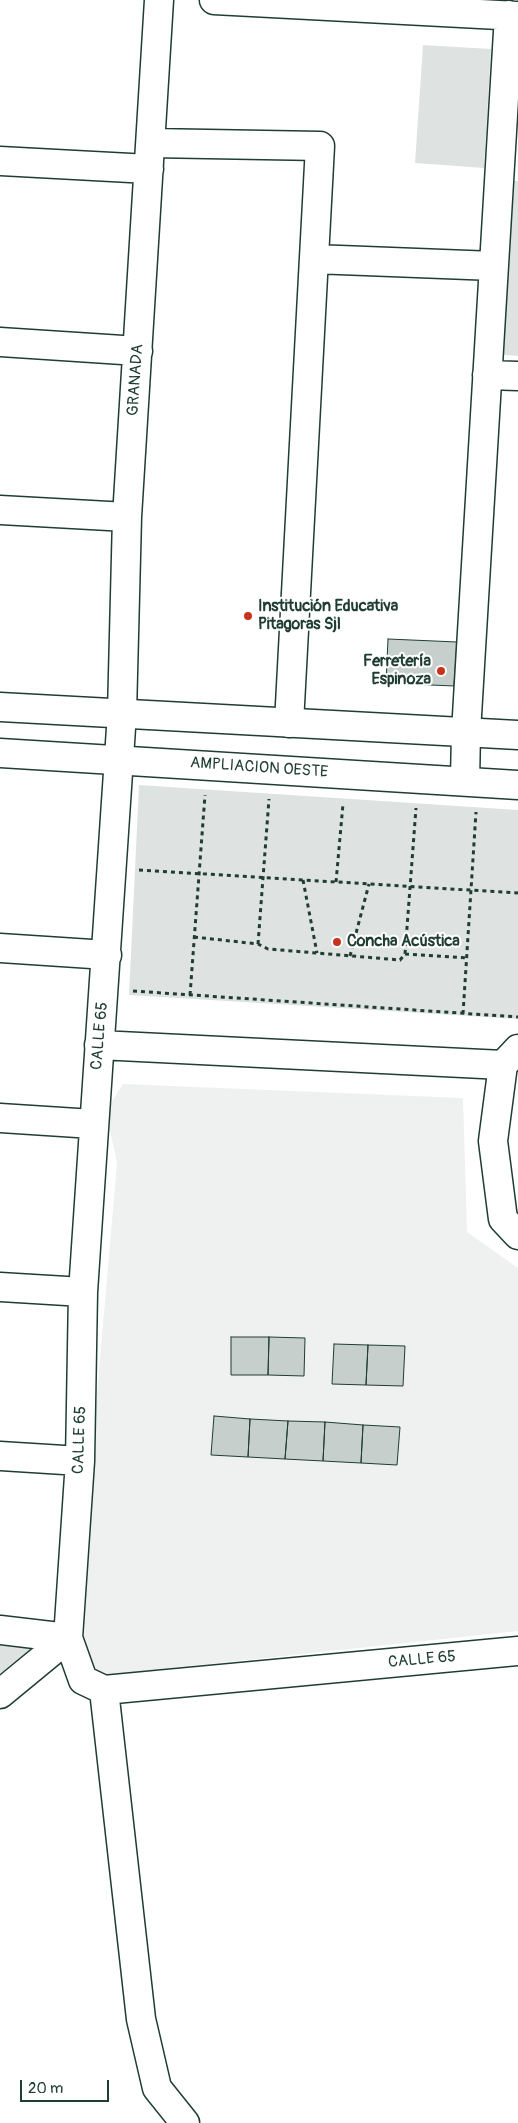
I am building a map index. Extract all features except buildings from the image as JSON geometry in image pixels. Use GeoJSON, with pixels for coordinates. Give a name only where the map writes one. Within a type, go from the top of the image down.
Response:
{"type":"FeatureCollection","features":[{"type":"Feature","properties":{"kind":"street","name":"GRANADA"},"geometry":{"type":"LineString","coordinates":[[119,760],[127,517],[159,0]]}},
{"type":"Feature","properties":{"kind":"street"},"geometry":{"type":"LineString","coordinates":[[214,0],[514,16],[494,266],[466,732],[465,781]]}},
{"type":"Feature","properties":{"kind":"street"},"geometry":{"type":"LineString","coordinates":[[0,161],[150,156],[320,146],[289,722]]}},
{"type":"Feature","properties":{"kind":"street"},"geometry":{"type":"LineString","coordinates":[[314,259],[494,266]]}},
{"type":"Feature","properties":{"kind":"street"},"geometry":{"type":"LineString","coordinates":[[0,342],[138,350]]}},
{"type":"Feature","properties":{"kind":"street"},"geometry":{"type":"LineString","coordinates":[[488,375],[518,376]]}},
{"type":"Feature","properties":{"kind":"street"},"geometry":{"type":"LineString","coordinates":[[0,510],[127,517]]}},
{"type":"Feature","properties":{"kind":"street"},"geometry":{"type":"LineString","coordinates":[[0,707],[518,736]]}},
{"type":"Feature","properties":{"kind":"street","name":"AMPLIACION OESTE"},"geometry":{"type":"LineString","coordinates":[[0,753],[518,785]]}},
{"type":"Feature","properties":{"kind":"street","name":"CALLE 65"},"geometry":{"type":"LineString","coordinates":[[119,760],[108,955],[93,1124],[83,1292],[80,1461],[68,1638],[83,1680],[104,1690],[518,1651]]}},
{"type":"Feature","properties":{"kind":"street"},"geometry":{"type":"LineString","coordinates":[[0,948],[108,955]]}},
{"type":"Feature","properties":{"kind":"street"},"geometry":{"type":"LineString","coordinates":[[99,1045],[510,1057],[493,1141],[503,1219],[518,1235]]}},
{"type":"Feature","properties":{"kind":"street"},"geometry":{"type":"LineString","coordinates":[[0,1118],[93,1124]]}},
{"type":"Feature","properties":{"kind":"street"},"geometry":{"type":"LineString","coordinates":[[0,1287],[83,1292]]}},
{"type":"Feature","properties":{"kind":"street"},"geometry":{"type":"LineString","coordinates":[[0,1456],[80,1461]]}},
{"type":"Feature","properties":{"kind":"street"},"geometry":{"type":"LineString","coordinates":[[0,1630],[68,1638]]}},
{"type":"Feature","properties":{"kind":"street"},"geometry":{"type":"LineString","coordinates":[[0,1694],[68,1638]]}},
{"type":"Feature","properties":{"kind":"street"},"geometry":{"type":"LineString","coordinates":[[104,1690],[140,2019],[157,2088],[185,2123]]}},
{"type":"Feature","properties":{"kind":"path"},"geometry":{"type":"LineString","coordinates":[[190,995],[205,795]]}},
{"type":"Feature","properties":{"kind":"path"},"geometry":{"type":"LineString","coordinates":[[258,944],[270,799]]}},
{"type":"Feature","properties":{"kind":"path"},"geometry":{"type":"LineString","coordinates":[[336,882],[343,804]]}},
{"type":"Feature","properties":{"kind":"path"},"geometry":{"type":"LineString","coordinates":[[194,937],[258,944],[268,949],[400,960],[405,954],[416,808]]}},
{"type":"Feature","properties":{"kind":"path"},"geometry":{"type":"LineString","coordinates":[[463,1014],[476,812]]}},
{"type":"Feature","properties":{"kind":"path"},"geometry":{"type":"LineString","coordinates":[[140,870],[518,893]]}},
{"type":"Feature","properties":{"kind":"path"},"geometry":{"type":"LineString","coordinates":[[303,880],[317,953]]}},
{"type":"Feature","properties":{"kind":"path"},"geometry":{"type":"LineString","coordinates":[[350,956],[368,884]]}},
{"type":"Feature","properties":{"kind":"path"},"geometry":{"type":"LineString","coordinates":[[405,954],[467,958]]}},
{"type":"Feature","properties":{"kind":"path"},"geometry":{"type":"LineString","coordinates":[[133,992],[518,1017]]}},
{"type":"Feature","properties":{"kind":"shaded area"},"geometry":{"type":"Polygon","coordinates":[[[423,45],[491,49],[484,168],[415,163],[423,45]]]}},
{"type":"Feature","properties":{"kind":"shaded area"},"geometry":{"type":"Polygon","coordinates":[[[507,181],[518,181],[518,356],[494,354],[507,181]]]}},
{"type":"Feature","properties":{"kind":"shaded area"},"geometry":{"type":"Polygon","coordinates":[[[139,785],[518,810],[518,1019],[129,995],[139,785]]]}},
{"type":"Feature","properties":{"kind":"shaded area"},"geometry":{"type":"Polygon","coordinates":[[[123,1084],[463,1098],[467,1232],[518,1268],[518,1631],[97,1676],[75,1647],[117,1163],[106,1111],[123,1084]]]}},
{"type":"Feature","properties":{"kind":"shaded area"},"geometry":{"type":"Polygon","coordinates":[[[0,1637],[30,1644],[30,1650],[0,1674],[0,1637]]]}},
{"type":"Feature","properties":{"kind":"place","name":"Institución Educativa Pitagoras Sjl"},"geometry":{"type":"Point","coordinates":[248,616]}},
{"type":"Feature","properties":{"kind":"place","name":"Ferretería Espinoza"},"geometry":{"type":"Point","coordinates":[441,671]}},
{"type":"Feature","properties":{"kind":"place","name":"Concha Acústica"},"geometry":{"type":"Point","coordinates":[337,942]}}]}
